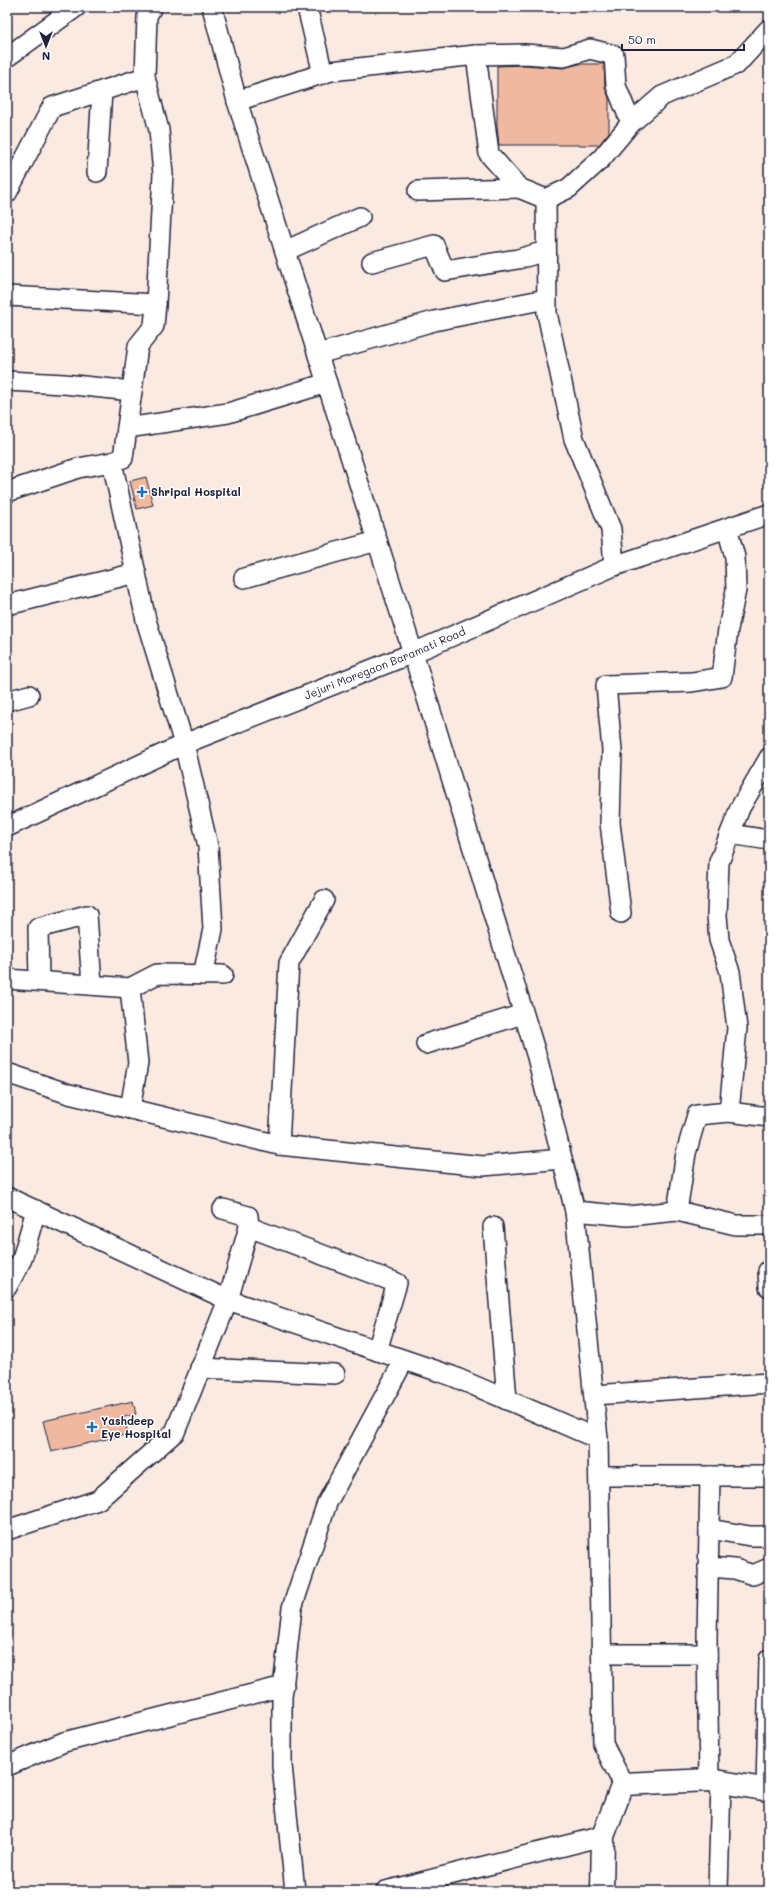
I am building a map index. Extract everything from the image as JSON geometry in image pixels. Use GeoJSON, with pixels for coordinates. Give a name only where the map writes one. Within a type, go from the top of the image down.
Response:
{"type":"FeatureCollection","features":[{"type":"Feature","properties":{"kind":"main road"},"geometry":{"type":"LineString","coordinates":[[602,1891],[603,1836],[623,1784],[715,1781],[768,1790]]}},
{"type":"Feature","properties":{"kind":"street"},"geometry":{"type":"LineString","coordinates":[[7,57],[76,7]]}},
{"type":"Feature","properties":{"kind":"street"},"geometry":{"type":"LineString","coordinates":[[7,492],[78,468],[112,462],[123,458],[138,346],[154,326],[156,304],[163,174],[159,130],[145,77],[148,16],[152,7]]}},
{"type":"Feature","properties":{"kind":"street"},"geometry":{"type":"LineString","coordinates":[[212,7],[238,101],[378,541],[537,1057],[575,1211],[598,1439],[603,1744],[623,1784]]}},
{"type":"Feature","properties":{"kind":"street"},"geometry":{"type":"LineString","coordinates":[[307,7],[323,74]]}},
{"type":"Feature","properties":{"kind":"street"},"geometry":{"type":"LineString","coordinates":[[418,191],[519,188],[546,199],[568,188],[574,183],[600,159],[631,123],[662,96],[689,83],[737,64],[769,29]]}},
{"type":"Feature","properties":{"kind":"street"},"geometry":{"type":"LineString","coordinates":[[238,101],[331,71],[476,55],[526,54],[564,57],[590,49],[614,55],[616,86],[631,123]]}},
{"type":"Feature","properties":{"kind":"street"},"geometry":{"type":"LineString","coordinates":[[476,55],[489,154],[519,188]]}},
{"type":"Feature","properties":{"kind":"street"},"geometry":{"type":"LineString","coordinates":[[7,193],[52,107],[145,77]]}},
{"type":"Feature","properties":{"kind":"street"},"geometry":{"type":"LineString","coordinates":[[97,172],[102,91]]}},
{"type":"Feature","properties":{"kind":"street"},"geometry":{"type":"LineString","coordinates":[[546,199],[547,313],[574,440],[611,529],[614,566]]}},
{"type":"Feature","properties":{"kind":"street"},"geometry":{"type":"LineString","coordinates":[[285,251],[360,217]]}},
{"type":"Feature","properties":{"kind":"street"},"geometry":{"type":"LineString","coordinates":[[372,262],[434,245],[444,271],[518,259],[546,252]]}},
{"type":"Feature","properties":{"kind":"street"},"geometry":{"type":"LineString","coordinates":[[7,296],[156,304]]}},
{"type":"Feature","properties":{"kind":"street"},"geometry":{"type":"LineString","coordinates":[[318,354],[434,321],[546,299]]}},
{"type":"Feature","properties":{"kind":"street"},"geometry":{"type":"LineString","coordinates":[[7,381],[64,384],[132,391]]}},
{"type":"Feature","properties":{"kind":"street"},"geometry":{"type":"LineString","coordinates":[[127,428],[228,413],[327,383]]}},
{"type":"Feature","properties":{"kind":"street"},"geometry":{"type":"LineString","coordinates":[[112,462],[146,620],[184,744],[208,846],[213,929],[203,975]]}},
{"type":"Feature","properties":{"kind":"street","name":"Jejuri Moregaon Baramati Road"},"geometry":{"type":"LineString","coordinates":[[7,827],[184,744],[413,653],[614,566],[769,514]]}},
{"type":"Feature","properties":{"kind":"street"},"geometry":{"type":"LineString","coordinates":[[621,913],[610,823],[612,750],[606,685],[692,682],[722,677],[728,629],[736,590],[735,557],[727,528]]}},
{"type":"Feature","properties":{"kind":"street"},"geometry":{"type":"LineString","coordinates":[[244,578],[378,541]]}},
{"type":"Feature","properties":{"kind":"street"},"geometry":{"type":"LineString","coordinates":[[7,605],[136,573]]}},
{"type":"Feature","properties":{"kind":"street"},"geometry":{"type":"LineString","coordinates":[[7,701],[29,695]]}},
{"type":"Feature","properties":{"kind":"street"},"geometry":{"type":"LineString","coordinates":[[729,1112],[737,1028],[730,972],[719,940],[716,915],[719,862],[740,808],[769,758]]}},
{"type":"Feature","properties":{"kind":"street"},"geometry":{"type":"LineString","coordinates":[[730,834],[769,840]]}},
{"type":"Feature","properties":{"kind":"street"},"geometry":{"type":"LineString","coordinates":[[280,1145],[289,963],[324,900]]}},
{"type":"Feature","properties":{"kind":"street"},"geometry":{"type":"LineString","coordinates":[[39,981],[38,928],[87,915],[92,985]]}},
{"type":"Feature","properties":{"kind":"street"},"geometry":{"type":"LineString","coordinates":[[7,979],[130,988],[156,974],[223,975]]}},
{"type":"Feature","properties":{"kind":"street"},"geometry":{"type":"LineString","coordinates":[[130,988],[138,1063],[130,1109]]}},
{"type":"Feature","properties":{"kind":"street"},"geometry":{"type":"LineString","coordinates":[[426,1044],[523,1014]]}},
{"type":"Feature","properties":{"kind":"street"},"geometry":{"type":"LineString","coordinates":[[7,1073],[69,1094],[280,1145],[483,1166],[562,1159]]}},
{"type":"Feature","properties":{"kind":"street"},"geometry":{"type":"LineString","coordinates":[[677,1211],[686,1153],[697,1114],[729,1112],[769,1117]]}},
{"type":"Feature","properties":{"kind":"street"},"geometry":{"type":"LineString","coordinates":[[7,1197],[228,1300],[452,1376],[598,1439]]}},
{"type":"Feature","properties":{"kind":"street"},"geometry":{"type":"LineString","coordinates":[[7,1287],[22,1259],[36,1210]]}},
{"type":"Feature","properties":{"kind":"street"},"geometry":{"type":"LineString","coordinates":[[7,1530],[98,1500],[175,1432],[228,1300],[249,1227],[248,1216],[223,1210]]}},
{"type":"Feature","properties":{"kind":"street"},"geometry":{"type":"LineString","coordinates":[[575,1211],[628,1216],[677,1211],[736,1225],[769,1225]]}},
{"type":"Feature","properties":{"kind":"street"},"geometry":{"type":"LineString","coordinates":[[249,1227],[397,1283],[377,1351]]}},
{"type":"Feature","properties":{"kind":"street"},"geometry":{"type":"LineString","coordinates":[[493,1227],[507,1400]]}},
{"type":"Feature","properties":{"kind":"street"},"geometry":{"type":"LineString","coordinates":[[295,1891],[282,1766],[284,1686],[292,1608],[327,1503],[404,1360]]}},
{"type":"Feature","properties":{"kind":"street"},"geometry":{"type":"LineString","coordinates":[[200,1368],[335,1374]]}},
{"type":"Feature","properties":{"kind":"street"},"geometry":{"type":"LineString","coordinates":[[594,1395],[769,1383]]}},
{"type":"Feature","properties":{"kind":"street"},"geometry":{"type":"LineString","coordinates":[[599,1476],[769,1476]]}},
{"type":"Feature","properties":{"kind":"street"},"geometry":{"type":"LineString","coordinates":[[710,1476],[707,1654],[715,1781],[718,1891]]}},
{"type":"Feature","properties":{"kind":"street"},"geometry":{"type":"LineString","coordinates":[[709,1529],[750,1536],[769,1536]]}},
{"type":"Feature","properties":{"kind":"street"},"geometry":{"type":"LineString","coordinates":[[708,1566],[735,1569],[753,1575],[769,1568]]}},
{"type":"Feature","properties":{"kind":"street"},"geometry":{"type":"LineString","coordinates":[[602,1654],[707,1654]]}},
{"type":"Feature","properties":{"kind":"street"},"geometry":{"type":"LineString","coordinates":[[768,1790],[769,1659]]}},
{"type":"Feature","properties":{"kind":"street"},"geometry":{"type":"LineString","coordinates":[[7,1766],[64,1742],[284,1686]]}},
{"type":"Feature","properties":{"kind":"street"},"geometry":{"type":"LineString","coordinates":[[386,1891],[603,1836]]}},
{"type":"Feature","properties":{"kind":"building"},"geometry":{"type":"Polygon","coordinates":[[[579,64],[604,64],[605,87],[609,98],[609,132],[599,145],[499,145],[497,127],[497,66],[525,65],[563,68],[579,64]]]}},
{"type":"Feature","properties":{"kind":"building"},"geometry":{"type":"Polygon","coordinates":[[[146,477],[153,505],[137,509],[130,481],[146,477]]]}},
{"type":"Feature","properties":{"kind":"building"},"geometry":{"type":"Polygon","coordinates":[[[133,1401],[136,1414],[124,1417],[128,1434],[51,1452],[43,1421],[133,1401]]]}},
{"type":"Feature","properties":{"kind":"place","name":"Shripal Hospital"},"geometry":{"type":"Point","coordinates":[142,492]}},
{"type":"Feature","properties":{"kind":"place","name":"Yashdeep Eye Hospital"},"geometry":{"type":"Point","coordinates":[92,1427]}}]}
